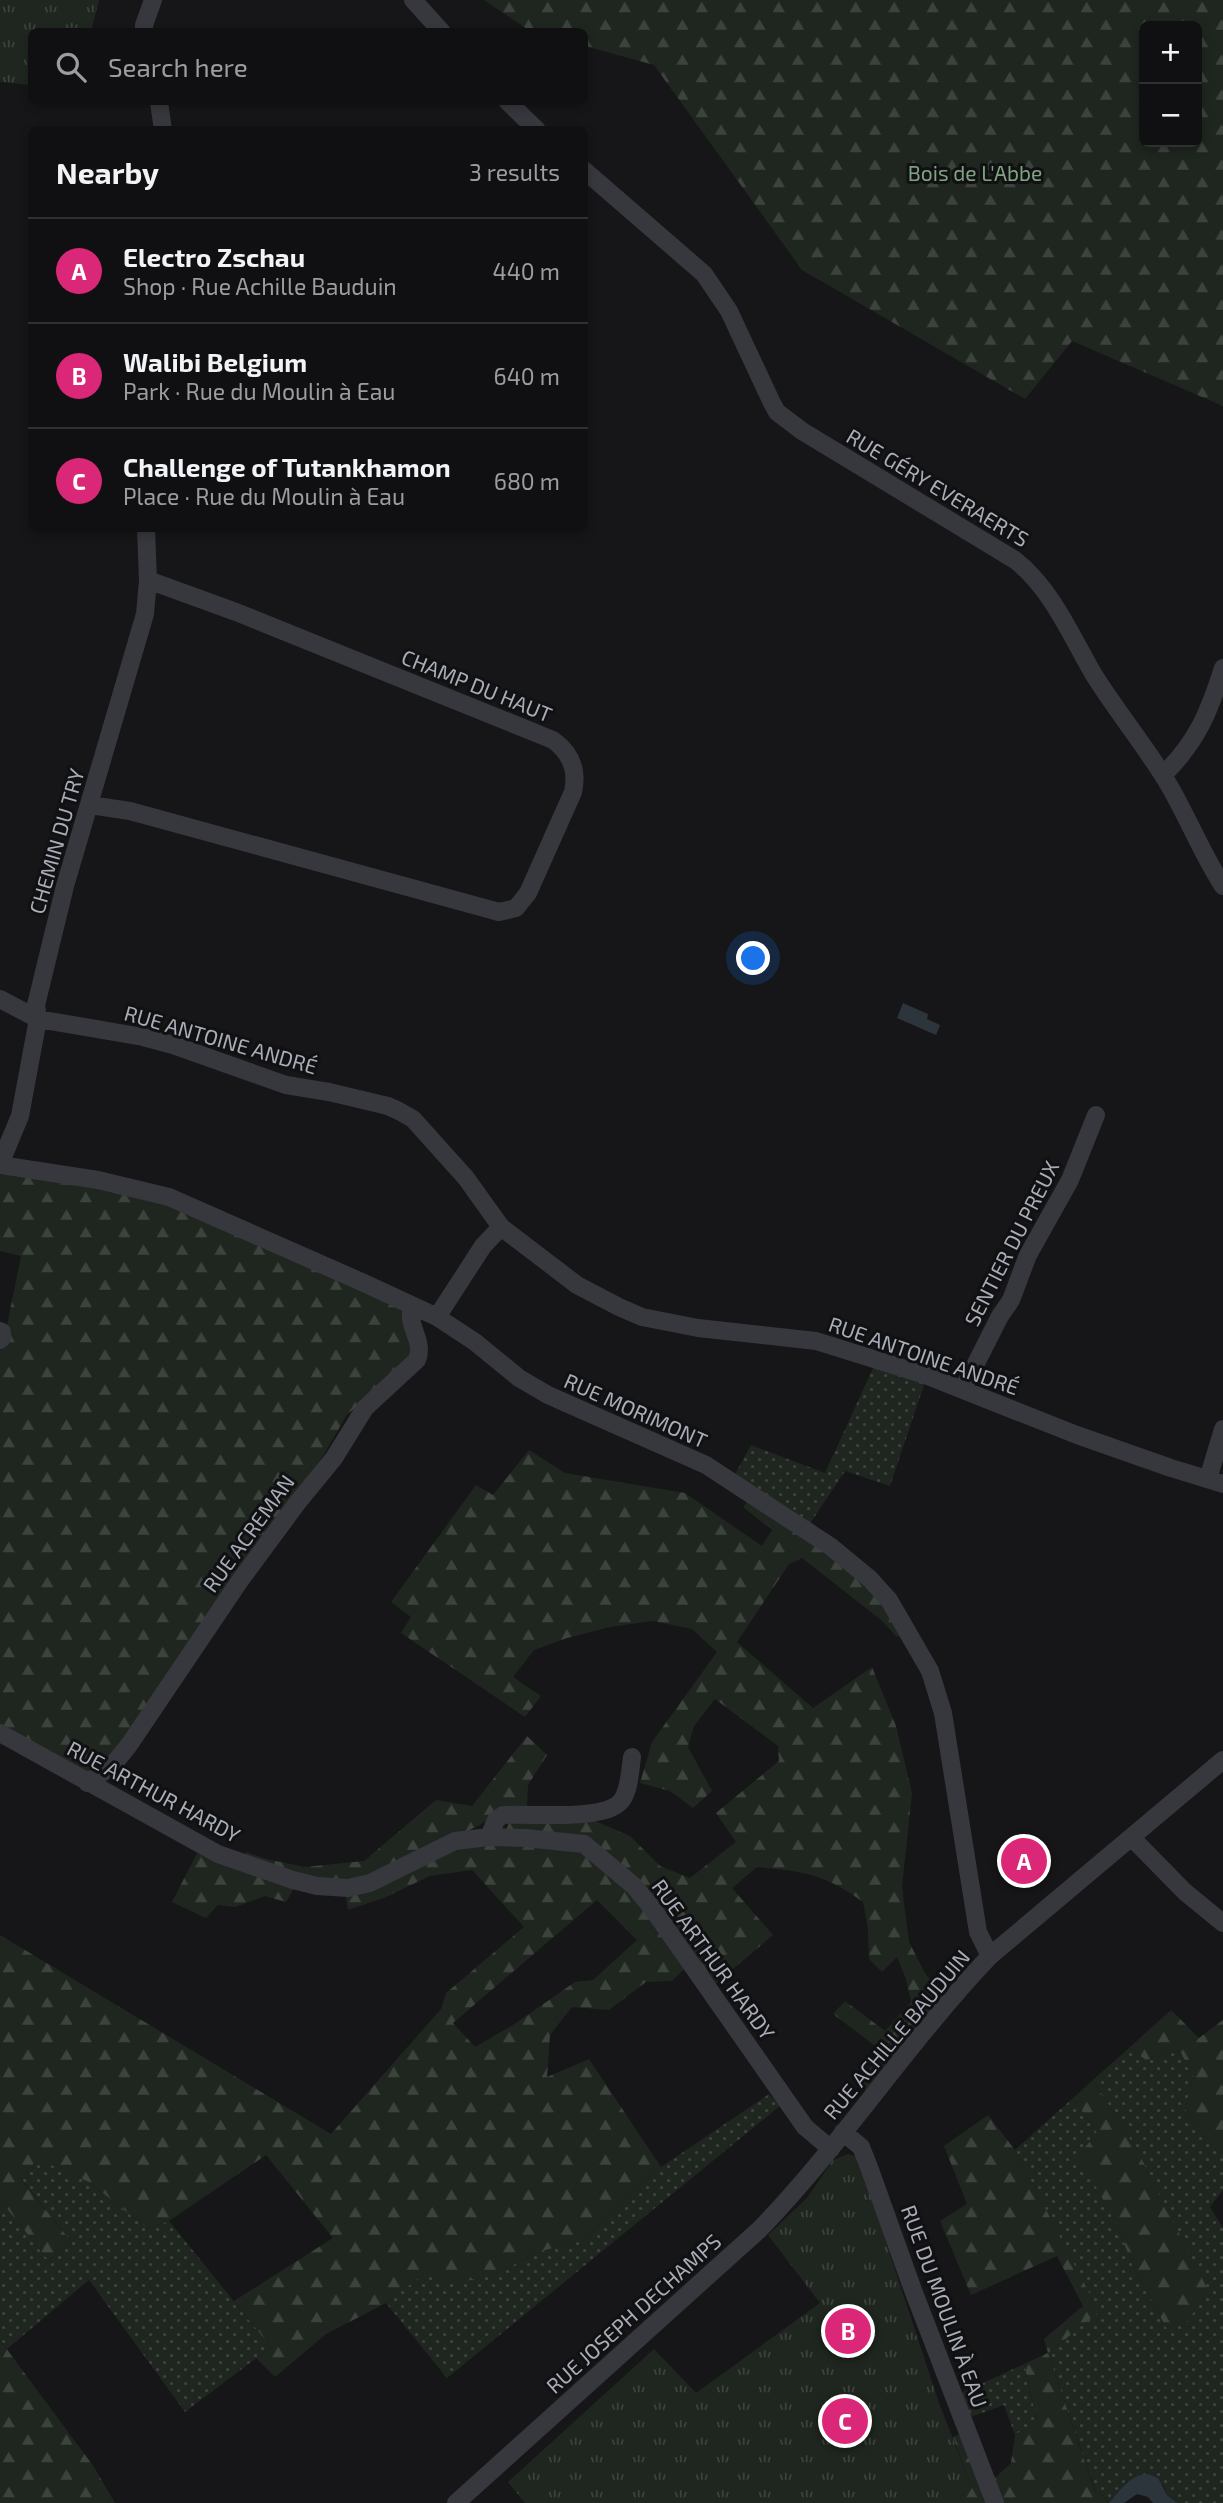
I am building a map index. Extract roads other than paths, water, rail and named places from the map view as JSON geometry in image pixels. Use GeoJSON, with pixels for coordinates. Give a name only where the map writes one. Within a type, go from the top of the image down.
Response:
{"type":"FeatureCollection","features":[{"type":"Feature","properties":{"kind":"street"},"geometry":{"type":"LineString","coordinates":[[144,28],[153,0]]}},
{"type":"Feature","properties":{"kind":"street"},"geometry":{"type":"LineString","coordinates":[[413,0],[438,28]]}},
{"type":"Feature","properties":{"kind":"street"},"geometry":{"type":"LineString","coordinates":[[159,105],[162,126]]}},
{"type":"Feature","properties":{"kind":"street"},"geometry":{"type":"LineString","coordinates":[[511,105],[533,126]]}},
{"type":"Feature","properties":{"kind":"street","name":"RUE GÉRY EVERAERTS"},"geometry":{"type":"LineString","coordinates":[[588,173],[668,240],[714,285],[733,317],[777,412],[802,431],[1015,560],[1032,574],[1050,599],[1122,719],[1163,775],[1223,886]]}},
{"type":"Feature","properties":{"kind":"street","name":"CHEMIN DU TRY"},"geometry":{"type":"LineString","coordinates":[[0,1164],[20,1116],[38,1019],[36,1005],[65,886],[145,614],[148,580],[146,532]]}},
{"type":"Feature","properties":{"kind":"street","name":"CHAMP DU HAUT"},"geometry":{"type":"LineString","coordinates":[[90,805],[130,811],[499,912],[516,908],[528,893],[573,792],[576,780],[570,758],[553,740],[236,612],[148,580]]}},
{"type":"Feature","properties":{"kind":"street"},"geometry":{"type":"LineString","coordinates":[[1163,775],[1184,753],[1203,724],[1223,668]]}},
{"type":"Feature","properties":{"kind":"street","name":"RUE ANTOINE ANDRÉ"},"geometry":{"type":"LineString","coordinates":[[0,999],[38,1019],[143,1037],[286,1085],[329,1091],[388,1106],[413,1119],[466,1178],[501,1227],[578,1285],[642,1317],[698,1328],[816,1340],[925,1375],[1077,1435],[1216,1482]]}},
{"type":"Feature","properties":{"kind":"street","name":"SENTIER DU PREUX"},"geometry":{"type":"LineString","coordinates":[[962,1389],[1011,1300],[1028,1255],[1070,1180],[1096,1115]]}},
{"type":"Feature","properties":{"kind":"street","name":"RUE MORIMONT"},"geometry":{"type":"LineString","coordinates":[[0,1164],[98,1180],[169,1197],[230,1222],[437,1317],[475,1342],[519,1378],[548,1395],[717,1472],[830,1546],[881,1591],[921,1653],[934,1683],[943,1713],[978,1932],[990,1956]]}},
{"type":"Feature","properties":{"kind":"street"},"geometry":{"type":"LineString","coordinates":[[437,1317],[483,1246],[501,1227]]}},
{"type":"Feature","properties":{"kind":"street","name":"RUE ACREMAN"},"geometry":{"type":"LineString","coordinates":[[87,1783],[111,1766],[130,1745],[239,1582],[334,1458],[365,1408],[418,1360],[419,1344],[409,1318],[412,1306]]}},
{"type":"Feature","properties":{"kind":"street"},"geometry":{"type":"LineString","coordinates":[[0,1331],[0,1340]]}},
{"type":"Feature","properties":{"kind":"street"},"geometry":{"type":"LineString","coordinates":[[1216,1482],[1223,1429]]}},
{"type":"Feature","properties":{"kind":"street","name":"RUE ARTHUR HARDY"},"geometry":{"type":"LineString","coordinates":[[0,1733],[218,1854],[317,1886],[348,1888],[370,1883],[455,1840],[489,1837],[584,1844],[634,1886],[652,1908],[805,2127],[831,2149]]}},
{"type":"Feature","properties":{"kind":"street"},"geometry":{"type":"LineString","coordinates":[[489,1837],[496,1820],[503,1815],[590,1814],[612,1809],[624,1796],[632,1757]]}},
{"type":"Feature","properties":{"kind":"street","name":"RUE ACHILLE BAUDUIN"},"geometry":{"type":"LineString","coordinates":[[831,2149],[916,2039],[990,1956],[1223,1760]]}},
{"type":"Feature","properties":{"kind":"street"},"geometry":{"type":"LineString","coordinates":[[1132,1838],[1185,1892],[1223,1923]]}},
{"type":"Feature","properties":{"kind":"street","name":"RUE DU MOULIN À EAU"},"geometry":{"type":"LineString","coordinates":[[843,2132],[861,2147],[995,2503]]}},
{"type":"Feature","properties":{"kind":"street","name":"RUE JOSEPH DECHAMPS"},"geometry":{"type":"LineString","coordinates":[[456,2503],[760,2229],[831,2149]]}},
{"type":"Feature","properties":{"kind":"place","name":"Electro Zschau"},"geometry":{"type":"Point","coordinates":[1024,1861]}},
{"type":"Feature","properties":{"kind":"place","name":"Walibi Belgium"},"geometry":{"type":"Point","coordinates":[848,2331]}},
{"type":"Feature","properties":{"kind":"place","name":"Challenge of Tutankhamon"},"geometry":{"type":"Point","coordinates":[845,2421]}},
{"type":"Feature","properties":{"kind":"park label","name":"Bois de L'Abbe"},"geometry":{"type":"Point","coordinates":[975,172]}}]}
